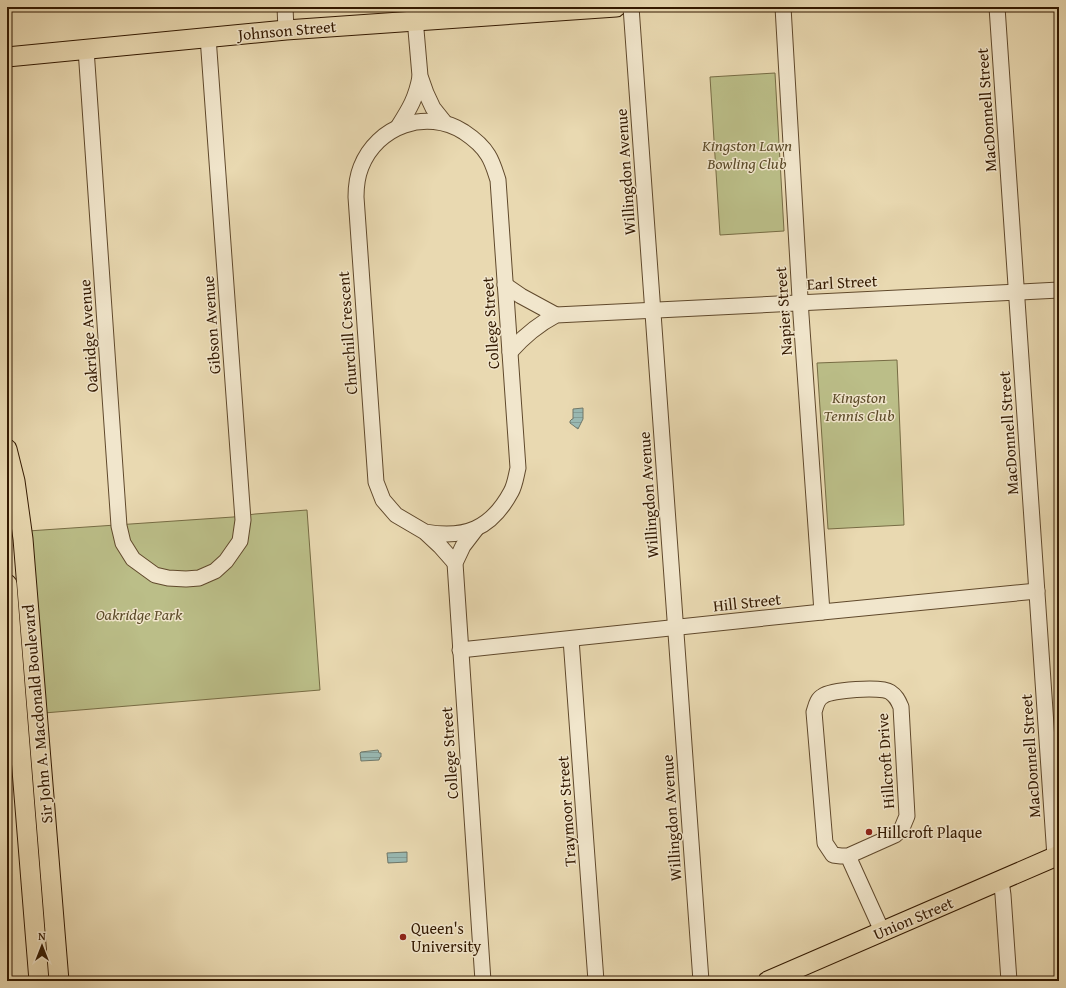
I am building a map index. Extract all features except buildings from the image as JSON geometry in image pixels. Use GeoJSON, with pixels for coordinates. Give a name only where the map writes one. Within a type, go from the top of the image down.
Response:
{"type":"FeatureCollection","features":[{"type":"Feature","properties":{"kind":"main road","name":"Johnson Street"},"geometry":{"type":"LineString","coordinates":[[7,57],[286,30],[415,14],[616,7]]}},
{"type":"Feature","properties":{"kind":"main road","name":"Sir John A. Macdonald Boulevard"},"geometry":{"type":"LineString","coordinates":[[7,449],[15,482],[22,539],[58,981]]}},
{"type":"Feature","properties":{"kind":"main road","name":"Sir John A. Macdonald Boulevard"},"geometry":{"type":"LineString","coordinates":[[7,584],[40,981]]}},
{"type":"Feature","properties":{"kind":"main road","name":"Union Street"},"geometry":{"type":"LineString","coordinates":[[768,981],[1057,856]]}},
{"type":"Feature","properties":{"kind":"street"},"geometry":{"type":"LineString","coordinates":[[285,7],[286,30]]}},
{"type":"Feature","properties":{"kind":"street","name":"Willingdon Avenue"},"geometry":{"type":"LineString","coordinates":[[631,7],[700,981]]}},
{"type":"Feature","properties":{"kind":"street","name":"Napier Street"},"geometry":{"type":"LineString","coordinates":[[783,7],[822,612]]}},
{"type":"Feature","properties":{"kind":"street","name":"MacDonnell Street"},"geometry":{"type":"LineString","coordinates":[[997,7],[1037,591],[1057,856]]}},
{"type":"Feature","properties":{"kind":"street","name":"College Street"},"geometry":{"type":"LineString","coordinates":[[415,14],[420,76],[433,108],[445,123]]}},
{"type":"Feature","properties":{"kind":"street","name":"Gibson Avenue"},"geometry":{"type":"LineString","coordinates":[[186,579],[199,578],[215,571],[226,562],[240,541],[244,520],[208,37]]}},
{"type":"Feature","properties":{"kind":"street","name":"Oakridge Avenue"},"geometry":{"type":"LineString","coordinates":[[86,49],[119,526],[122,543],[133,558],[155,575],[168,578],[186,579]]}},
{"type":"Feature","properties":{"kind":"street","name":"Churchill Crescent"},"geometry":{"type":"LineString","coordinates":[[420,76],[417,93],[411,108],[398,127],[382,139],[368,154],[360,168],[356,184],[356,205],[376,482],[383,500],[396,515],[424,532],[440,546],[454,563]]}},
{"type":"Feature","properties":{"kind":"street","name":"College Street"},"geometry":{"type":"LineString","coordinates":[[423,121],[445,123],[458,129],[480,145],[488,155],[498,180],[518,468],[512,491],[499,510],[476,529],[463,546],[454,563],[483,981]]}},
{"type":"Feature","properties":{"kind":"street","name":"Churchill Crescent"},"geometry":{"type":"LineString","coordinates":[[398,127],[423,121]]}},
{"type":"Feature","properties":{"kind":"street"},"geometry":{"type":"LineString","coordinates":[[505,285],[521,296],[556,315]]}},
{"type":"Feature","properties":{"kind":"street","name":"Earl Street"},"geometry":{"type":"LineString","coordinates":[[510,352],[524,336],[540,324],[556,315],[1059,290]]}},
{"type":"Feature","properties":{"kind":"street","name":"College Street"},"geometry":{"type":"LineString","coordinates":[[453,534],[476,529]]}},
{"type":"Feature","properties":{"kind":"street","name":"Churchill Crescent"},"geometry":{"type":"LineString","coordinates":[[424,532],[441,535],[453,534]]}},
{"type":"Feature","properties":{"kind":"street","name":"Hill Street"},"geometry":{"type":"LineString","coordinates":[[460,650],[1037,591]]}},
{"type":"Feature","properties":{"kind":"street","name":"Traymoor Street"},"geometry":{"type":"LineString","coordinates":[[571,639],[596,981]]}},
{"type":"Feature","properties":{"kind":"street","name":"Hillcroft Drive"},"geometry":{"type":"LineString","coordinates":[[877,688],[889,691],[897,698],[900,707],[907,816],[902,828],[895,835],[848,856],[833,854],[825,844],[814,712],[816,703],[821,696],[830,693],[877,688]]}},
{"type":"Feature","properties":{"kind":"street"},"geometry":{"type":"LineString","coordinates":[[848,856],[882,931]]}},
{"type":"Feature","properties":{"kind":"street"},"geometry":{"type":"LineString","coordinates":[[1001,881],[1009,981]]}},
{"type":"Feature","properties":{"kind":"green space","name":"Kingston Lawn Bowling Club"},"geometry":{"type":"Polygon","coordinates":[[[775,73],[784,231],[720,235],[710,77],[775,73]]]}},
{"type":"Feature","properties":{"kind":"green space","name":"Kingston Tennis Club"},"geometry":{"type":"Polygon","coordinates":[[[897,360],[904,525],[828,529],[817,363],[897,360]]]}},
{"type":"Feature","properties":{"kind":"green space","name":"Oakridge Park"},"geometry":{"type":"Polygon","coordinates":[[[307,510],[320,690],[44,713],[28,531],[233,517],[307,510]]]}},
{"type":"Feature","properties":{"kind":"water"},"geometry":{"type":"Polygon","coordinates":[[[583,408],[583,419],[578,429],[570,423],[570,421],[573,419],[573,409],[583,408]]]}},
{"type":"Feature","properties":{"kind":"water"},"geometry":{"type":"Polygon","coordinates":[[[378,750],[379,753],[381,753],[379,760],[361,761],[361,752],[378,750]]]}},
{"type":"Feature","properties":{"kind":"water"},"geometry":{"type":"Polygon","coordinates":[[[407,852],[407,862],[388,863],[387,853],[407,852]]]}},
{"type":"Feature","properties":{"kind":"place","name":"Hillcroft Plaque"},"geometry":{"type":"Point","coordinates":[869,832]}},
{"type":"Feature","properties":{"kind":"place","name":"Queen's University"},"geometry":{"type":"Point","coordinates":[403,937]}}]}
